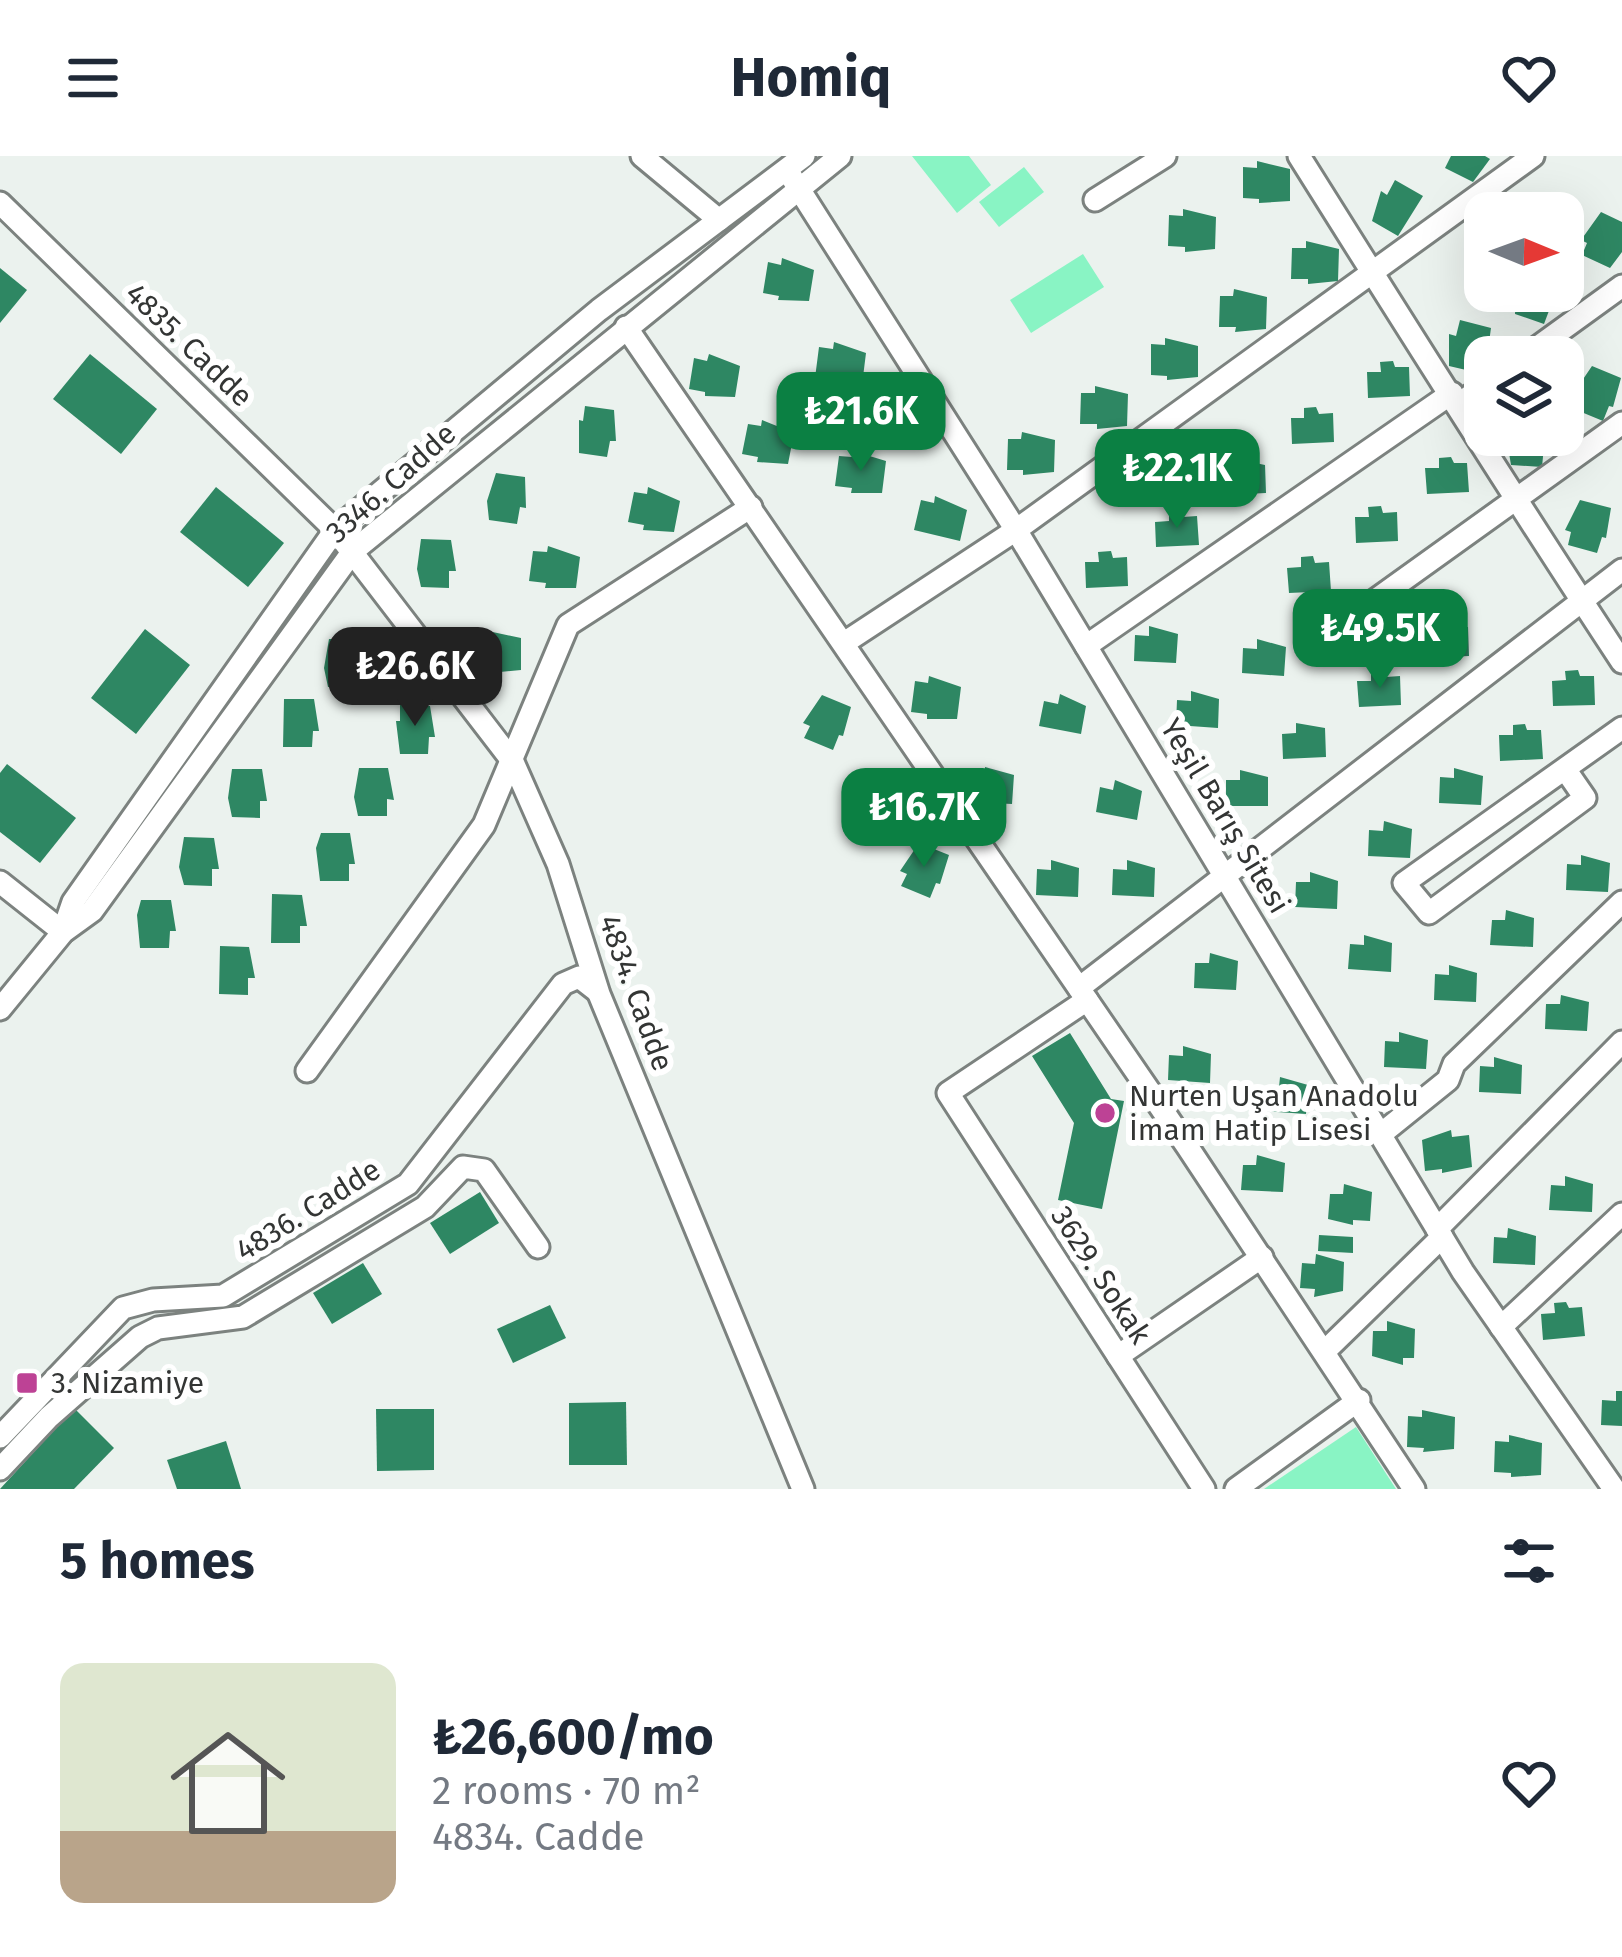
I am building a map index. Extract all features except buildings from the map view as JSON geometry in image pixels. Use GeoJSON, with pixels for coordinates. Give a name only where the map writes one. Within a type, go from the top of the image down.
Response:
{"type":"FeatureCollection","features":[{"type":"Feature","properties":{"kind":"street"},"geometry":{"type":"LineString","coordinates":[[642,156],[719,220]]}},
{"type":"Feature","properties":{"kind":"street","name":"3346. Cadde"},"geometry":{"type":"LineString","coordinates":[[63,932],[73,902],[335,530],[472,412],[719,220],[797,171],[841,156]]}},
{"type":"Feature","properties":{"kind":"street"},"geometry":{"type":"LineString","coordinates":[[1095,200],[1165,156]]}},
{"type":"Feature","properties":{"kind":"street"},"geometry":{"type":"LineString","coordinates":[[1299,156],[1368,273],[1455,398],[1622,662]]}},
{"type":"Feature","properties":{"kind":"street"},"geometry":{"type":"LineString","coordinates":[[844,643],[1016,530],[1533,156]]}},
{"type":"Feature","properties":{"kind":"street","name":"3346. Cadde"},"geometry":{"type":"LineString","coordinates":[[0,1009],[63,932],[92,911],[353,551],[626,327],[797,171]]}},
{"type":"Feature","properties":{"kind":"street","name":"Yeşil Barış Sitesi"},"geometry":{"type":"LineString","coordinates":[[797,171],[1440,1233],[1614,1489]]}},
{"type":"Feature","properties":{"kind":"street","name":"4835. Cadde"},"geometry":{"type":"LineString","coordinates":[[0,203],[353,551]]}},
{"type":"Feature","properties":{"kind":"street"},"geometry":{"type":"LineString","coordinates":[[1553,336],[1622,286]]}},
{"type":"Feature","properties":{"kind":"street"},"geometry":{"type":"LineString","coordinates":[[626,327],[1262,1257],[1414,1489]]}},
{"type":"Feature","properties":{"kind":"street"},"geometry":{"type":"LineString","coordinates":[[1086,646],[1464,394]]}},
{"type":"Feature","properties":{"kind":"street"},"geometry":{"type":"LineString","coordinates":[[1314,644],[1622,423]]}},
{"type":"Feature","properties":{"kind":"street"},"geometry":{"type":"LineString","coordinates":[[307,1071],[484,826],[568,626],[751,507]]}},
{"type":"Feature","properties":{"kind":"street","name":"4834. Cadde"},"geometry":{"type":"LineString","coordinates":[[353,551],[513,762],[558,864],[599,994],[803,1489]]}},
{"type":"Feature","properties":{"kind":"street"},"geometry":{"type":"LineString","coordinates":[[1083,994],[1226,874],[1622,571]]}},
{"type":"Feature","properties":{"kind":"street"},"geometry":{"type":"LineString","coordinates":[[1564,769],[1585,798],[1429,913],[1404,883],[1564,769],[1622,728]]}},
{"type":"Feature","properties":{"kind":"street"},"geometry":{"type":"LineString","coordinates":[[0,882],[63,932]]}},
{"type":"Feature","properties":{"kind":"street"},"geometry":{"type":"LineString","coordinates":[[1381,1134],[1448,1080],[1454,1064],[1622,902]]}},
{"type":"Feature","properties":{"kind":"street","name":"4836. Cadde"},"geometry":{"type":"LineString","coordinates":[[0,1437],[123,1308],[153,1300],[223,1296],[409,1184],[563,984],[579,977],[599,994]]}},
{"type":"Feature","properties":{"kind":"street","name":"3629. Sokak"},"geometry":{"type":"LineString","coordinates":[[1083,994],[948,1093],[1204,1489]]}},
{"type":"Feature","properties":{"kind":"street"},"geometry":{"type":"LineString","coordinates":[[1325,1352],[1622,1042]]}},
{"type":"Feature","properties":{"kind":"street"},"geometry":{"type":"LineString","coordinates":[[0,1469],[66,1401],[140,1337],[158,1328],[243,1317],[425,1208],[463,1167],[484,1170],[538,1247]]}},
{"type":"Feature","properties":{"kind":"street"},"geometry":{"type":"LineString","coordinates":[[1501,1327],[1622,1214]]}},
{"type":"Feature","properties":{"kind":"street"},"geometry":{"type":"LineString","coordinates":[[1118,1356],[1262,1257]]}},
{"type":"Feature","properties":{"kind":"street"},"geometry":{"type":"LineString","coordinates":[[1236,1489],[1358,1400]]}},
{"type":"Feature","properties":{"kind":"green space"},"geometry":{"type":"Polygon","coordinates":[[[912,156],[969,156],[991,185],[957,213],[912,156]]]}},
{"type":"Feature","properties":{"kind":"green space"},"geometry":{"type":"Polygon","coordinates":[[[1024,167],[1044,192],[999,227],[979,202],[1024,167]]]}},
{"type":"Feature","properties":{"kind":"green space"},"geometry":{"type":"Polygon","coordinates":[[[1083,254],[1104,287],[1031,333],[1010,300],[1083,254]]]}},
{"type":"Feature","properties":{"kind":"green space"},"geometry":{"type":"Polygon","coordinates":[[[1356,1427],[1396,1489],[1264,1489],[1356,1427]]]}},
{"type":"Feature","properties":{"kind":"place","name":"Nurten Uşan Anadolu İmam Hatip Lisesi"},"geometry":{"type":"Point","coordinates":[1105,1113]}},
{"type":"Feature","properties":{"kind":"place","name":"3. Nizamiye"},"geometry":{"type":"Point","coordinates":[27,1383]}}]}
